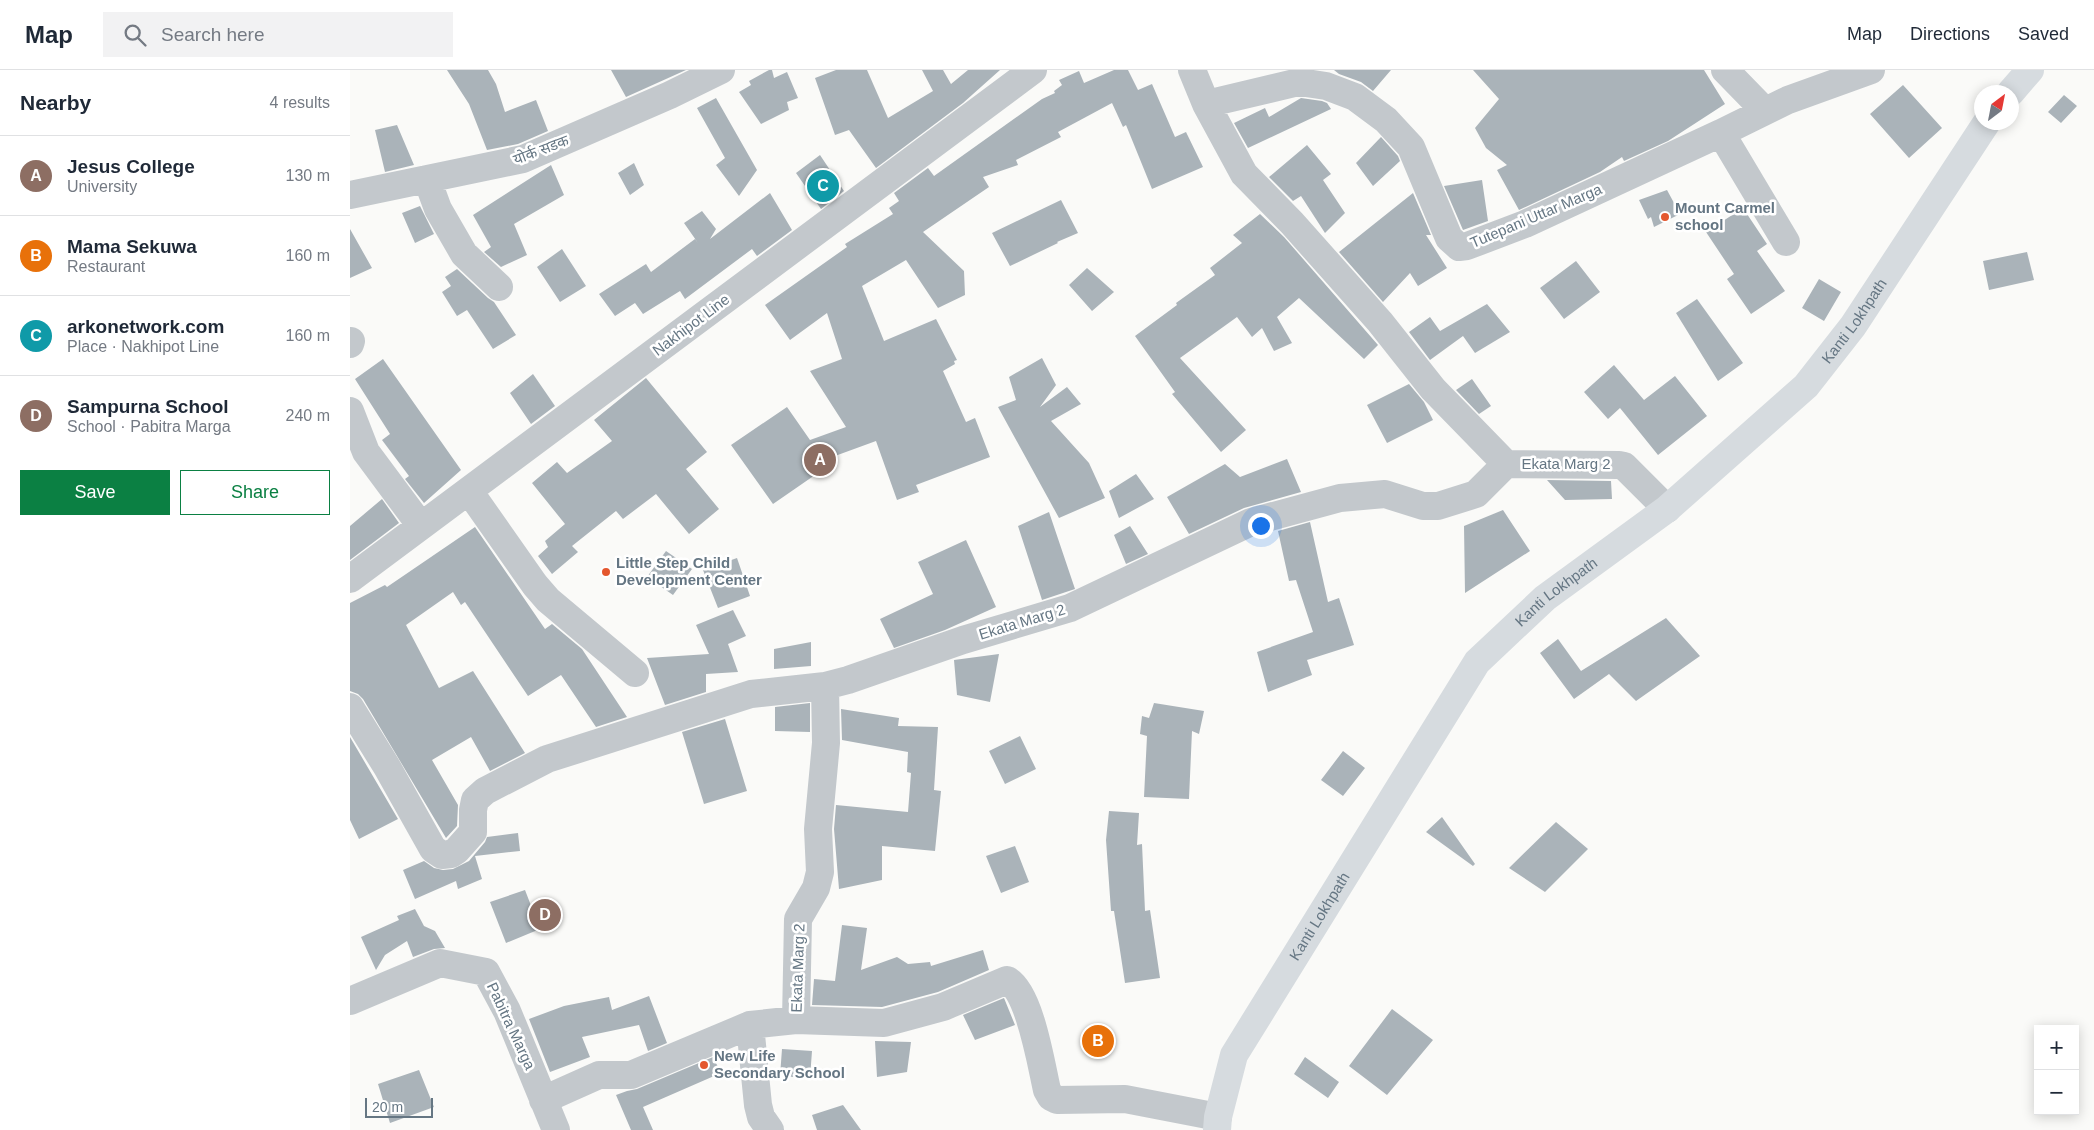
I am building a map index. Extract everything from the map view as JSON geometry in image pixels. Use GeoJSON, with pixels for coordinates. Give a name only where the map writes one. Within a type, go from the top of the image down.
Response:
{"type":"FeatureCollection","features":[{"type":"Feature","properties":{"kind":"main road"},"geometry":{"type":"LineString","coordinates":[[2017,85],[2030,70]]}},
{"type":"Feature","properties":{"kind":"main road","name":"Kanti Lokhpath"},"geometry":{"type":"LineString","coordinates":[[1218,1124],[1234,1055],[1476,662],[1545,598],[1667,509],[1806,386],[1853,326],[1982,130]]}},
{"type":"Feature","properties":{"kind":"street","name":"योर्क सडक"},"geometry":{"type":"LineString","coordinates":[[350,195],[523,159],[670,95],[721,70]]}},
{"type":"Feature","properties":{"kind":"street","name":"Nakhipot Line"},"geometry":{"type":"LineString","coordinates":[[350,579],[1033,70]]}},
{"type":"Feature","properties":{"kind":"street"},"geometry":{"type":"LineString","coordinates":[[1192,70],[1206,104],[1244,174],[1292,223],[1380,322],[1433,389],[1506,464]]}},
{"type":"Feature","properties":{"kind":"street"},"geometry":{"type":"LineString","coordinates":[[1725,70],[1765,111]]}},
{"type":"Feature","properties":{"kind":"street","name":"Tutepani Uttar Marga"},"geometry":{"type":"LineString","coordinates":[[1206,104],[1299,82],[1326,86],[1354,97],[1386,120],[1411,148],[1448,238],[1459,247],[1467,246],[1525,224],[1788,100],[1870,70]]}},
{"type":"Feature","properties":{"kind":"street"},"geometry":{"type":"LineString","coordinates":[[1721,133],[1786,242]]}},
{"type":"Feature","properties":{"kind":"street"},"geometry":{"type":"LineString","coordinates":[[427,178],[438,210],[464,254],[499,287]]}},
{"type":"Feature","properties":{"kind":"street"},"geometry":{"type":"LineString","coordinates":[[350,411],[366,452],[421,526]]}},
{"type":"Feature","properties":{"kind":"street","name":"Ekata Marg 2"},"geometry":{"type":"LineString","coordinates":[[543,1100],[598,1075],[631,1075],[750,1025],[796,1020],[798,919],[816,888],[820,872],[818,829],[826,743],[825,686],[848,680],[963,640],[1070,608],[1251,522],[1340,498],[1385,494],[1422,506],[1438,506],[1476,494],[1506,464],[1619,464],[1624,466],[1667,509]]}},
{"type":"Feature","properties":{"kind":"street"},"geometry":{"type":"LineString","coordinates":[[469,491],[535,585],[548,600],[635,673]]}},
{"type":"Feature","properties":{"kind":"street"},"geometry":{"type":"LineString","coordinates":[[350,707],[387,767],[433,849],[442,855],[451,854],[457,850],[471,835],[474,826],[472,810],[475,800],[485,790],[547,759],[751,694],[825,686]]}},
{"type":"Feature","properties":{"kind":"street","name":"Pabitra Marga"},"geometry":{"type":"LineString","coordinates":[[350,1001],[440,963],[486,972],[507,1011],[556,1130]]}},
{"type":"Feature","properties":{"kind":"street"},"geometry":{"type":"LineString","coordinates":[[796,1020],[884,1023],[943,1007],[1007,980],[1015,984],[1029,1015],[1047,1090],[1051,1097],[1057,1100],[1125,1099],[1218,1124]]}},
{"type":"Feature","properties":{"kind":"street"},"geometry":{"type":"LineString","coordinates":[[750,1025],[758,1105],[761,1116],[770,1130]]}},
{"type":"Feature","properties":{"kind":"building"},"geometry":{"type":"Polygon","coordinates":[[[447,70],[488,70],[496,84],[505,112],[536,100],[548,131],[518,144],[487,150],[469,104],[447,70]]]}},
{"type":"Feature","properties":{"kind":"building"},"geometry":{"type":"Polygon","coordinates":[[[611,70],[686,70],[626,97],[611,70]]]}},
{"type":"Feature","properties":{"kind":"building"},"geometry":{"type":"Polygon","coordinates":[[[772,70],[774,78],[787,72],[798,98],[787,102],[789,110],[761,124],[739,92],[751,85],[749,81],[772,70]]]}},
{"type":"Feature","properties":{"kind":"building"},"geometry":{"type":"Polygon","coordinates":[[[836,70],[867,70],[888,118],[933,91],[922,70],[943,70],[951,84],[968,70],[1000,70],[963,103],[876,168],[849,130],[835,135],[815,78],[836,70]]]}},
{"type":"Feature","properties":{"kind":"building"},"geometry":{"type":"Polygon","coordinates":[[[1114,70],[1128,70],[1138,90],[1152,84],[1175,137],[1186,132],[1203,167],[1152,189],[1126,125],[1123,127],[1112,103],[1058,132],[1061,137],[1016,160],[1018,165],[983,177],[989,187],[923,232],[964,271],[965,295],[938,308],[906,260],[862,286],[884,341],[936,319],[957,360],[954,361],[955,364],[943,371],[966,422],[975,418],[990,457],[916,485],[919,492],[897,500],[876,441],[824,460],[828,466],[773,504],[731,445],[787,407],[810,440],[846,427],[810,371],[842,359],[827,313],[790,340],[765,305],[847,247],[845,244],[893,214],[889,208],[899,201],[894,193],[928,168],[934,176],[1042,99],[1055,93],[1054,91],[1062,85],[1059,80],[1079,71],[1084,83],[1114,70]]]}},
{"type":"Feature","properties":{"kind":"building"},"geometry":{"type":"Polygon","coordinates":[[[1334,70],[1391,70],[1373,91],[1361,82],[1339,74],[1334,70]]]}},
{"type":"Feature","properties":{"kind":"building"},"geometry":{"type":"Polygon","coordinates":[[[1473,70],[1704,70],[1725,104],[1668,141],[1624,161],[1622,157],[1600,172],[1519,210],[1497,170],[1507,165],[1486,148],[1475,128],[1499,99],[1473,70]]]}},
{"type":"Feature","properties":{"kind":"building"},"geometry":{"type":"Polygon","coordinates":[[[1903,85],[1942,128],[1909,158],[1870,114],[1903,85]]]}},
{"type":"Feature","properties":{"kind":"building"},"geometry":{"type":"Polygon","coordinates":[[[2064,95],[2077,106],[2061,123],[2048,112],[2064,95]]]}},
{"type":"Feature","properties":{"kind":"building"},"geometry":{"type":"Polygon","coordinates":[[[716,98],[757,170],[739,196],[716,165],[725,158],[697,108],[716,98]]]}},
{"type":"Feature","properties":{"kind":"building"},"geometry":{"type":"Polygon","coordinates":[[[1301,98],[1322,101],[1327,103],[1331,109],[1248,148],[1234,123],[1265,108],[1269,117],[1301,98]]]}},
{"type":"Feature","properties":{"kind":"building"},"geometry":{"type":"Polygon","coordinates":[[[397,125],[414,165],[385,172],[375,130],[397,125]]]}},
{"type":"Feature","properties":{"kind":"building"},"geometry":{"type":"Polygon","coordinates":[[[1381,137],[1398,156],[1400,161],[1373,186],[1356,163],[1381,137]]]}},
{"type":"Feature","properties":{"kind":"building"},"geometry":{"type":"Polygon","coordinates":[[[1307,145],[1331,174],[1323,180],[1345,213],[1325,233],[1301,196],[1293,201],[1269,177],[1307,145]]]}},
{"type":"Feature","properties":{"kind":"building"},"geometry":{"type":"Polygon","coordinates":[[[820,155],[844,191],[821,209],[796,173],[820,155]]]}},
{"type":"Feature","properties":{"kind":"building"},"geometry":{"type":"Polygon","coordinates":[[[634,163],[644,185],[630,195],[618,173],[634,163]]]}},
{"type":"Feature","properties":{"kind":"building"},"geometry":{"type":"Polygon","coordinates":[[[551,165],[564,195],[514,224],[527,255],[501,267],[484,252],[491,247],[473,215],[551,165]]]}},
{"type":"Feature","properties":{"kind":"building"},"geometry":{"type":"Polygon","coordinates":[[[1482,180],[1488,221],[1463,230],[1444,186],[1482,180]]]}},
{"type":"Feature","properties":{"kind":"building"},"geometry":{"type":"Polygon","coordinates":[[[1667,190],[1680,214],[1654,227],[1651,217],[1648,219],[1639,200],[1667,190]]]}},
{"type":"Feature","properties":{"kind":"building"},"geometry":{"type":"Polygon","coordinates":[[[770,193],[792,230],[757,256],[752,249],[685,299],[680,291],[643,314],[635,303],[615,316],[599,294],[646,264],[651,272],[695,239],[698,243],[684,223],[702,211],[716,229],[710,239],[770,193]]]}},
{"type":"Feature","properties":{"kind":"building"},"geometry":{"type":"Polygon","coordinates":[[[1413,193],[1431,235],[1426,235],[1447,268],[1418,286],[1410,273],[1383,302],[1339,252],[1413,193]]]}},
{"type":"Feature","properties":{"kind":"building"},"geometry":{"type":"Polygon","coordinates":[[[1061,200],[1078,233],[1010,266],[992,233],[1061,200]]]}},
{"type":"Feature","properties":{"kind":"building"},"geometry":{"type":"Polygon","coordinates":[[[420,206],[434,234],[415,243],[402,213],[420,206]]]}},
{"type":"Feature","properties":{"kind":"building"},"geometry":{"type":"Polygon","coordinates":[[[1743,208],[1767,244],[1757,251],[1785,291],[1751,314],[1727,279],[1734,274],[1706,232],[1743,208]]]}},
{"type":"Feature","properties":{"kind":"building"},"geometry":{"type":"Polygon","coordinates":[[[1260,214],[1284,237],[1378,345],[1364,359],[1299,298],[1277,317],[1292,343],[1274,351],[1262,328],[1252,337],[1237,317],[1180,358],[1246,430],[1221,452],[1172,394],[1175,392],[1135,336],[1215,275],[1210,268],[1242,243],[1233,235],[1260,214]]]}},
{"type":"Feature","properties":{"kind":"building"},"geometry":{"type":"Polygon","coordinates":[[[350,229],[372,268],[350,278],[350,229]]]}},
{"type":"Feature","properties":{"kind":"building"},"geometry":{"type":"Polygon","coordinates":[[[562,249],[586,286],[560,302],[537,267],[562,249]]]}},
{"type":"Feature","properties":{"kind":"building"},"geometry":{"type":"Polygon","coordinates":[[[2027,252],[2034,280],[1989,290],[1983,261],[2027,252]]]}},
{"type":"Feature","properties":{"kind":"building"},"geometry":{"type":"Polygon","coordinates":[[[1576,261],[1600,292],[1564,319],[1540,288],[1576,261]]]}},
{"type":"Feature","properties":{"kind":"building"},"geometry":{"type":"Polygon","coordinates":[[[1087,268],[1114,292],[1092,311],[1069,285],[1087,268]]]}},
{"type":"Feature","properties":{"kind":"building"},"geometry":{"type":"Polygon","coordinates":[[[457,269],[494,302],[516,335],[493,349],[467,310],[457,316],[442,292],[451,286],[445,277],[457,269]]]}},
{"type":"Feature","properties":{"kind":"building"},"geometry":{"type":"Polygon","coordinates":[[[1819,279],[1841,292],[1824,321],[1802,308],[1819,279]]]}},
{"type":"Feature","properties":{"kind":"building"},"geometry":{"type":"Polygon","coordinates":[[[1697,299],[1743,363],[1718,381],[1676,313],[1697,299]]]}},
{"type":"Feature","properties":{"kind":"building"},"geometry":{"type":"Polygon","coordinates":[[[1487,304],[1510,332],[1475,353],[1463,336],[1430,360],[1409,332],[1430,317],[1440,331],[1487,304]]]}},
{"type":"Feature","properties":{"kind":"building"},"geometry":{"type":"Polygon","coordinates":[[[1042,358],[1056,385],[1040,407],[1067,387],[1081,404],[1051,421],[1089,463],[1105,498],[1059,518],[998,407],[1016,400],[1009,377],[1042,358]]]}},
{"type":"Feature","properties":{"kind":"building"},"geometry":{"type":"Polygon","coordinates":[[[383,359],[461,470],[424,503],[405,479],[409,476],[382,440],[390,434],[355,379],[383,359]]]}},
{"type":"Feature","properties":{"kind":"building"},"geometry":{"type":"Polygon","coordinates":[[[1614,365],[1644,400],[1675,376],[1707,416],[1658,455],[1620,408],[1608,419],[1584,392],[1614,365]]]}},
{"type":"Feature","properties":{"kind":"building"},"geometry":{"type":"Polygon","coordinates":[[[533,374],[555,406],[531,424],[510,393],[533,374]]]}},
{"type":"Feature","properties":{"kind":"building"},"geometry":{"type":"Polygon","coordinates":[[[646,378],[707,452],[686,469],[719,509],[689,534],[656,494],[623,519],[616,511],[572,546],[578,552],[552,574],[538,556],[548,547],[545,541],[565,524],[532,483],[557,462],[567,473],[612,441],[594,420],[646,378]]]}},
{"type":"Feature","properties":{"kind":"building"},"geometry":{"type":"Polygon","coordinates":[[[1472,379],[1491,406],[1479,414],[1456,390],[1472,379]]]}},
{"type":"Feature","properties":{"kind":"building"},"geometry":{"type":"Polygon","coordinates":[[[1409,384],[1424,402],[1433,420],[1387,443],[1367,405],[1409,384]]]}},
{"type":"Feature","properties":{"kind":"building"},"geometry":{"type":"Polygon","coordinates":[[[1287,459],[1301,492],[1244,508],[1189,534],[1167,497],[1225,464],[1240,477],[1287,459]]]}},
{"type":"Feature","properties":{"kind":"building"},"geometry":{"type":"Polygon","coordinates":[[[1136,474],[1154,499],[1119,518],[1109,491],[1136,474]]]}},
{"type":"Feature","properties":{"kind":"building"},"geometry":{"type":"Polygon","coordinates":[[[1547,480],[1611,481],[1612,499],[1565,500],[1547,480]]]}},
{"type":"Feature","properties":{"kind":"building"},"geometry":{"type":"Polygon","coordinates":[[[382,499],[399,523],[350,560],[350,526],[382,499]]]}},
{"type":"Feature","properties":{"kind":"building"},"geometry":{"type":"Polygon","coordinates":[[[1503,510],[1530,551],[1465,593],[1464,526],[1503,510]]]}},
{"type":"Feature","properties":{"kind":"building"},"geometry":{"type":"Polygon","coordinates":[[[1049,512],[1075,589],[1042,600],[1018,526],[1049,512]]]}},
{"type":"Feature","properties":{"kind":"building"},"geometry":{"type":"Polygon","coordinates":[[[1310,522],[1328,602],[1339,598],[1354,645],[1307,660],[1312,675],[1268,692],[1257,652],[1313,632],[1296,580],[1289,581],[1278,531],[1310,522]]]}},
{"type":"Feature","properties":{"kind":"building"},"geometry":{"type":"Polygon","coordinates":[[[1130,526],[1148,554],[1126,564],[1114,535],[1130,526]]]}},
{"type":"Feature","properties":{"kind":"building"},"geometry":{"type":"Polygon","coordinates":[[[475,527],[545,629],[552,624],[582,649],[627,717],[596,727],[561,675],[528,696],[465,602],[461,605],[453,592],[406,625],[439,688],[473,671],[525,753],[490,771],[471,737],[432,760],[458,805],[457,826],[446,838],[363,699],[358,694],[350,691],[350,603],[385,585],[387,587],[475,527]]]}},
{"type":"Feature","properties":{"kind":"building"},"geometry":{"type":"Polygon","coordinates":[[[966,540],[996,607],[945,630],[894,648],[880,619],[933,594],[918,562],[966,540]]]}},
{"type":"Feature","properties":{"kind":"building"},"geometry":{"type":"Polygon","coordinates":[[[666,551],[692,569],[673,595],[647,577],[666,551]]]}},
{"type":"Feature","properties":{"kind":"building"},"geometry":{"type":"Polygon","coordinates":[[[737,558],[750,596],[718,608],[703,570],[737,558]]]}},
{"type":"Feature","properties":{"kind":"building"},"geometry":{"type":"Polygon","coordinates":[[[733,610],[746,636],[728,644],[738,672],[706,674],[706,692],[665,705],[647,658],[709,654],[696,625],[733,610]]]}},
{"type":"Feature","properties":{"kind":"building"},"geometry":{"type":"Polygon","coordinates":[[[1666,618],[1700,656],[1636,701],[1609,674],[1574,699],[1540,653],[1558,639],[1581,671],[1666,618]]]}},
{"type":"Feature","properties":{"kind":"building"},"geometry":{"type":"Polygon","coordinates":[[[811,642],[811,666],[774,669],[774,649],[811,642]]]}},
{"type":"Feature","properties":{"kind":"building"},"geometry":{"type":"Polygon","coordinates":[[[999,654],[990,702],[957,695],[954,660],[999,654]]]}},
{"type":"Feature","properties":{"kind":"building"},"geometry":{"type":"Polygon","coordinates":[[[810,703],[810,732],[775,731],[775,707],[810,703]]]}},
{"type":"Feature","properties":{"kind":"building"},"geometry":{"type":"Polygon","coordinates":[[[1154,703],[1204,711],[1199,734],[1192,731],[1189,799],[1144,797],[1147,736],[1140,734],[1142,716],[1149,718],[1154,703]]]}},
{"type":"Feature","properties":{"kind":"building"},"geometry":{"type":"Polygon","coordinates":[[[841,709],[899,718],[898,726],[938,727],[934,790],[941,791],[935,851],[882,846],[882,880],[839,889],[834,829],[836,805],[908,812],[911,773],[907,772],[908,752],[842,740],[841,709]]]}},
{"type":"Feature","properties":{"kind":"building"},"geometry":{"type":"Polygon","coordinates":[[[725,719],[747,791],[704,804],[682,732],[725,719]]]}},
{"type":"Feature","properties":{"kind":"building"},"geometry":{"type":"Polygon","coordinates":[[[1020,736],[1036,769],[1005,784],[989,751],[1020,736]]]}},
{"type":"Feature","properties":{"kind":"building"},"geometry":{"type":"Polygon","coordinates":[[[350,737],[398,819],[359,839],[350,820],[350,737]]]}},
{"type":"Feature","properties":{"kind":"building"},"geometry":{"type":"Polygon","coordinates":[[[1343,751],[1365,768],[1343,796],[1321,780],[1343,751]]]}},
{"type":"Feature","properties":{"kind":"building"},"geometry":{"type":"Polygon","coordinates":[[[1109,811],[1139,813],[1137,845],[1142,844],[1145,911],[1150,910],[1160,978],[1125,983],[1114,911],[1111,911],[1106,840],[1109,811]]]}},
{"type":"Feature","properties":{"kind":"building"},"geometry":{"type":"Polygon","coordinates":[[[1442,817],[1475,864],[1473,866],[1426,832],[1442,817]]]}},
{"type":"Feature","properties":{"kind":"building"},"geometry":{"type":"Polygon","coordinates":[[[1556,822],[1588,849],[1545,892],[1509,868],[1556,822]]]}},
{"type":"Feature","properties":{"kind":"building"},"geometry":{"type":"Polygon","coordinates":[[[518,833],[520,851],[475,856],[482,879],[458,889],[456,881],[415,899],[403,870],[424,861],[434,868],[443,870],[453,869],[469,861],[487,837],[518,833]]]}},
{"type":"Feature","properties":{"kind":"building"},"geometry":{"type":"Polygon","coordinates":[[[1015,846],[1029,882],[1001,893],[986,856],[1015,846]]]}},
{"type":"Feature","properties":{"kind":"building"},"geometry":{"type":"Polygon","coordinates":[[[525,890],[540,929],[506,943],[490,902],[525,890]]]}},
{"type":"Feature","properties":{"kind":"building"},"geometry":{"type":"Polygon","coordinates":[[[415,909],[424,926],[435,931],[445,948],[434,949],[413,957],[407,941],[385,955],[376,970],[361,937],[399,920],[397,916],[415,909]]]}},
{"type":"Feature","properties":{"kind":"building"},"geometry":{"type":"Polygon","coordinates":[[[842,925],[867,928],[861,970],[897,957],[908,964],[930,962],[931,966],[983,950],[989,970],[938,992],[882,1007],[812,1005],[814,979],[835,981],[842,925]]]}},
{"type":"Feature","properties":{"kind":"building"},"geometry":{"type":"Polygon","coordinates":[[[649,996],[667,1043],[648,1051],[639,1025],[582,1037],[590,1057],[550,1072],[529,1019],[564,1006],[609,997],[612,1010],[649,996]]]}},
{"type":"Feature","properties":{"kind":"building"},"geometry":{"type":"Polygon","coordinates":[[[1004,998],[1015,1025],[975,1040],[963,1015],[1004,998]]]}},
{"type":"Feature","properties":{"kind":"building"},"geometry":{"type":"Polygon","coordinates":[[[1392,1009],[1433,1040],[1387,1095],[1349,1066],[1392,1009]]]}},
{"type":"Feature","properties":{"kind":"building"},"geometry":{"type":"Polygon","coordinates":[[[875,1041],[911,1042],[907,1072],[877,1077],[875,1041]]]}},
{"type":"Feature","properties":{"kind":"building"},"geometry":{"type":"Polygon","coordinates":[[[782,1049],[812,1051],[810,1078],[780,1076],[782,1049]]]}},
{"type":"Feature","properties":{"kind":"building"},"geometry":{"type":"Polygon","coordinates":[[[713,1057],[721,1073],[643,1107],[653,1130],[631,1130],[616,1095],[637,1089],[713,1057]]]}},
{"type":"Feature","properties":{"kind":"building"},"geometry":{"type":"Polygon","coordinates":[[[1305,1057],[1339,1082],[1328,1098],[1294,1074],[1305,1057]]]}},
{"type":"Feature","properties":{"kind":"building"},"geometry":{"type":"Polygon","coordinates":[[[419,1070],[434,1107],[390,1123],[378,1084],[419,1070]]]}},
{"type":"Feature","properties":{"kind":"building"},"geometry":{"type":"Polygon","coordinates":[[[843,1105],[861,1130],[817,1130],[812,1115],[843,1105]]]}},
{"type":"Feature","properties":{"kind":"place","name":"arkonetwork.com"},"geometry":{"type":"Point","coordinates":[823,186]}},
{"type":"Feature","properties":{"kind":"place","name":"Mount Carmel school"},"geometry":{"type":"Point","coordinates":[1665,217]}},
{"type":"Feature","properties":{"kind":"place","name":"Jesus College"},"geometry":{"type":"Point","coordinates":[820,460]}},
{"type":"Feature","properties":{"kind":"place","name":"Little Step Child Development Center"},"geometry":{"type":"Point","coordinates":[606,572]}},
{"type":"Feature","properties":{"kind":"place","name":"Sampurna School"},"geometry":{"type":"Point","coordinates":[545,915]}},
{"type":"Feature","properties":{"kind":"place","name":"Mama Sekuwa"},"geometry":{"type":"Point","coordinates":[1098,1041]}},
{"type":"Feature","properties":{"kind":"place","name":"New Life Secondary School"},"geometry":{"type":"Point","coordinates":[704,1065]}}]}
